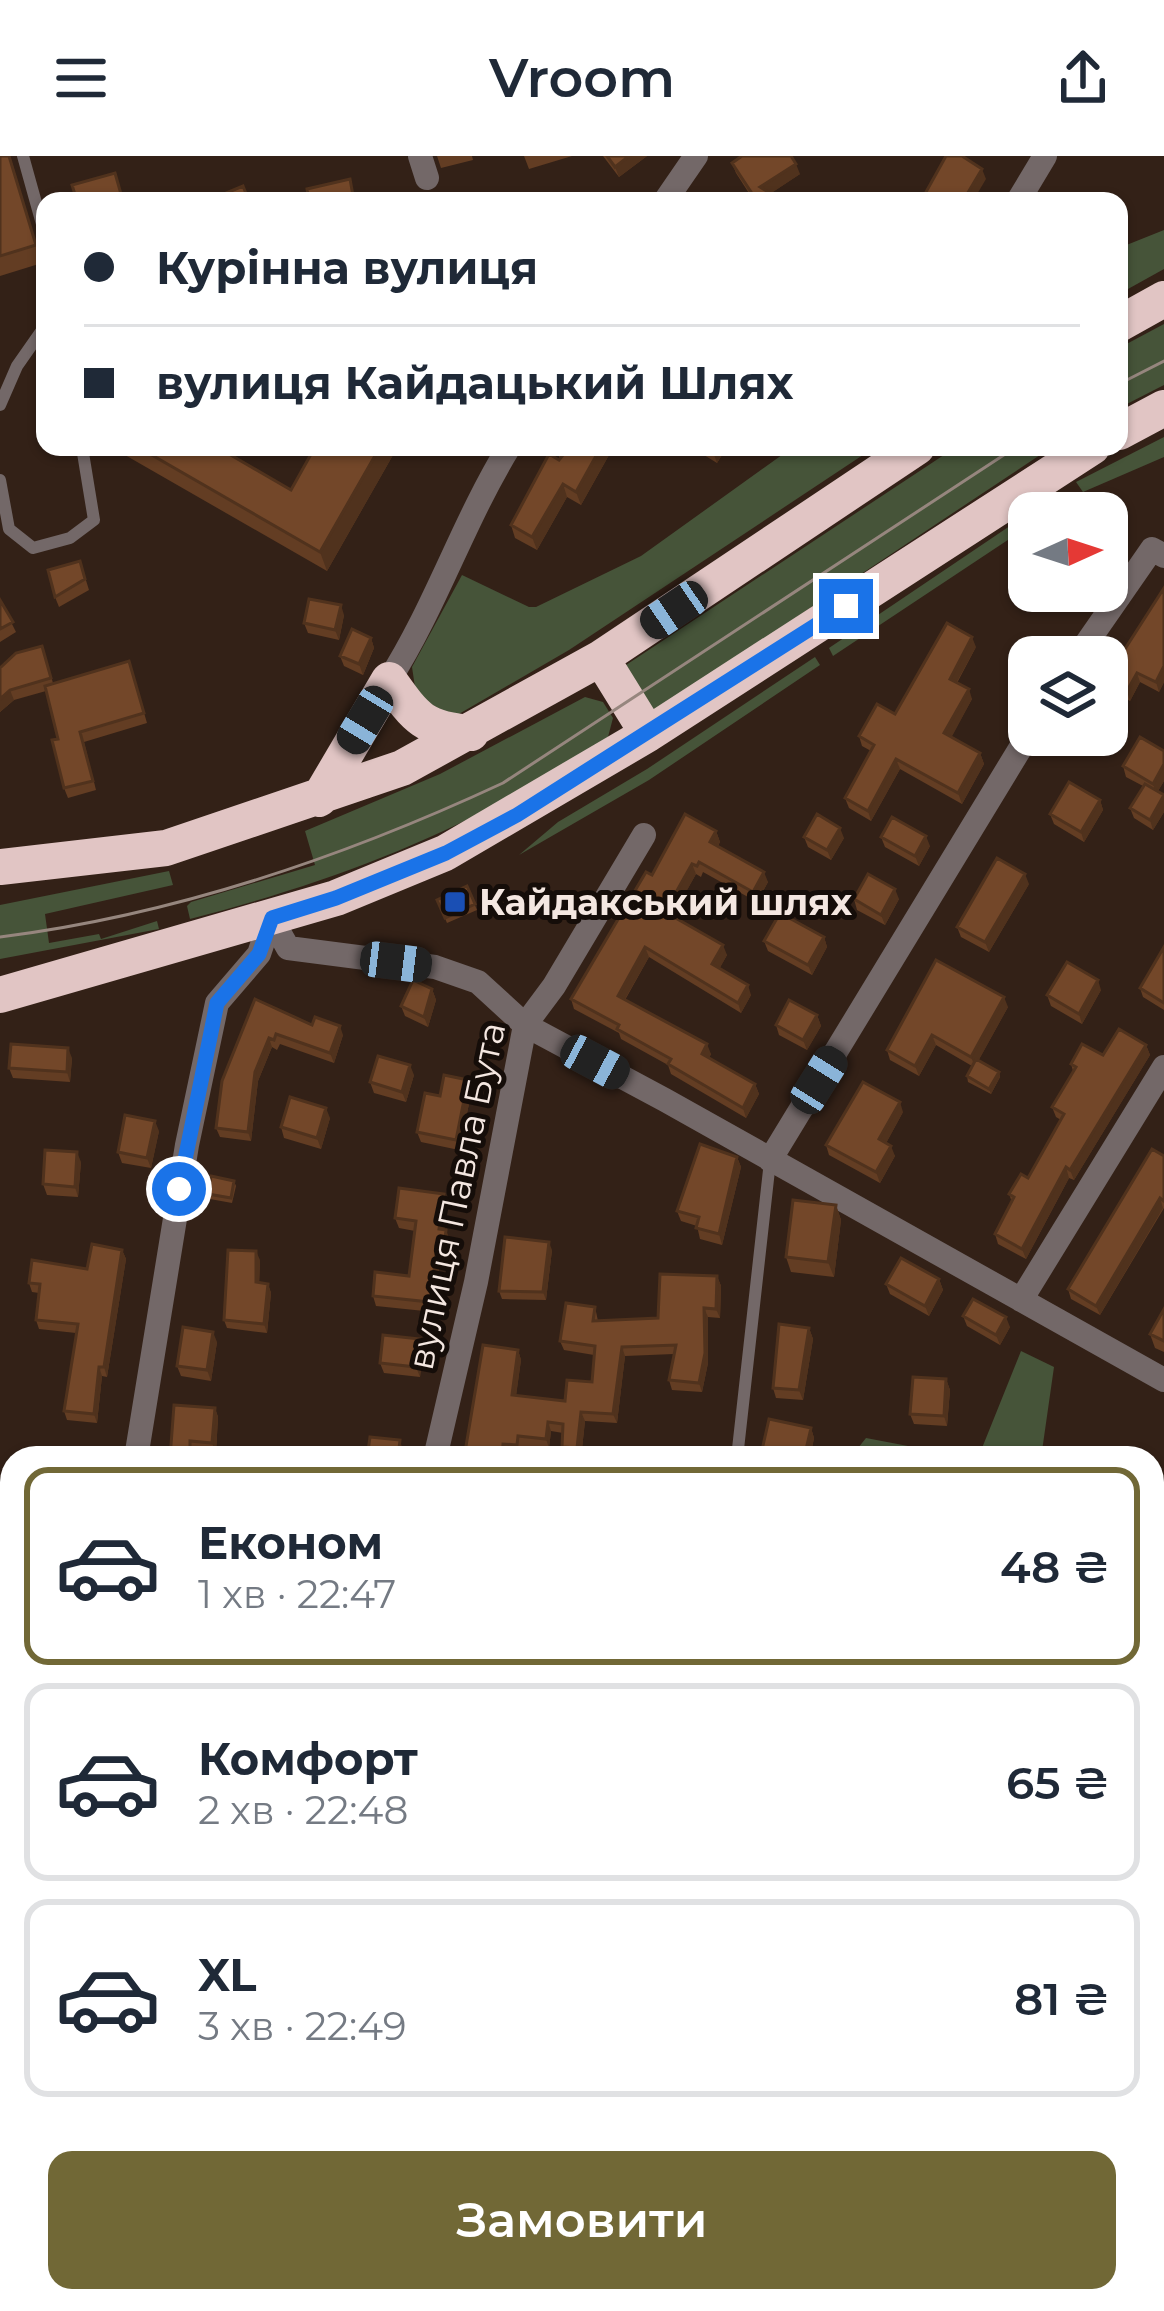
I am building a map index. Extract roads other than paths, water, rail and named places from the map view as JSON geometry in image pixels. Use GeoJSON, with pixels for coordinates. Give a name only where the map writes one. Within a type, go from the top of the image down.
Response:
{"type":"FeatureCollection","features":[{"type":"Feature","properties":{"kind":"highway"},"geometry":{"type":"LineString","coordinates":[[1128,319],[1164,299]]}},
{"type":"Feature","properties":{"kind":"highway"},"geometry":{"type":"LineString","coordinates":[[1128,427],[1164,408]]}},
{"type":"Feature","properties":{"kind":"highway"},"geometry":{"type":"LineString","coordinates":[[0,866],[166,848],[403,768],[601,658],[903,456]]}},
{"type":"Feature","properties":{"kind":"highway"},"geometry":{"type":"LineString","coordinates":[[0,995],[336,898],[446,853],[648,734],[1078,456]]}},
{"type":"Feature","properties":{"kind":"highway"},"geometry":{"type":"LineString","coordinates":[[601,658],[648,734]]}},
{"type":"Feature","properties":{"kind":"highway"},"geometry":{"type":"LineString","coordinates":[[319,799],[388,680],[415,717],[437,730],[471,734]]}},
{"type":"Feature","properties":{"kind":"street"},"geometry":{"type":"LineString","coordinates":[[670,192],[696,156]]}},
{"type":"Feature","properties":{"kind":"street"},"geometry":{"type":"LineString","coordinates":[[1023,192],[1045,156]]}},
{"type":"Feature","properties":{"kind":"street"},"geometry":{"type":"LineString","coordinates":[[388,680],[412,643],[504,456]]}},
{"type":"Feature","properties":{"kind":"street"},"geometry":{"type":"LineString","coordinates":[[1092,636],[1152,549],[1164,556]]}},
{"type":"Feature","properties":{"kind":"street"},"geometry":{"type":"LineString","coordinates":[[770,1160],[1016,756]]}},
{"type":"Feature","properties":{"kind":"street","name":"вулиця Павла Бута"},"geometry":{"type":"LineString","coordinates":[[438,1446],[476,1282],[525,1025],[554,986],[644,836]]}},
{"type":"Feature","properties":{"kind":"street"},"geometry":{"type":"LineString","coordinates":[[272,918],[288,948],[435,967],[478,982],[525,1025],[1164,1380]]}},
{"type":"Feature","properties":{"kind":"street"},"geometry":{"type":"LineString","coordinates":[[138,1446],[187,1144],[217,1003],[259,954],[272,918]]}},
{"type":"Feature","properties":{"kind":"street"},"geometry":{"type":"LineString","coordinates":[[1022,1300],[1161,1080]]}},
{"type":"Feature","properties":{"kind":"lane"},"geometry":{"type":"LineString","coordinates":[[23,156],[36,203]]}},
{"type":"Feature","properties":{"kind":"lane"},"geometry":{"type":"LineString","coordinates":[[0,405],[17,366],[36,339]]}},
{"type":"Feature","properties":{"kind":"lane"},"geometry":{"type":"LineString","coordinates":[[0,480],[9,529],[33,548],[70,538],[94,520],[83,456]]}},
{"type":"Feature","properties":{"kind":"lane"},"geometry":{"type":"LineString","coordinates":[[737,1446],[770,1160]]}},
{"type":"Feature","properties":{"kind":"tram line"},"geometry":{"type":"LineString","coordinates":[[1128,379],[1164,361]]}},
{"type":"Feature","properties":{"kind":"tram line"},"geometry":{"type":"LineString","coordinates":[[0,937],[130,914],[258,880],[382,835],[503,783],[1002,456]]}},
{"type":"Feature","properties":{"kind":"place","name":"Кайдакський шлях"},"geometry":{"type":"Point","coordinates":[455,902]}}]}
